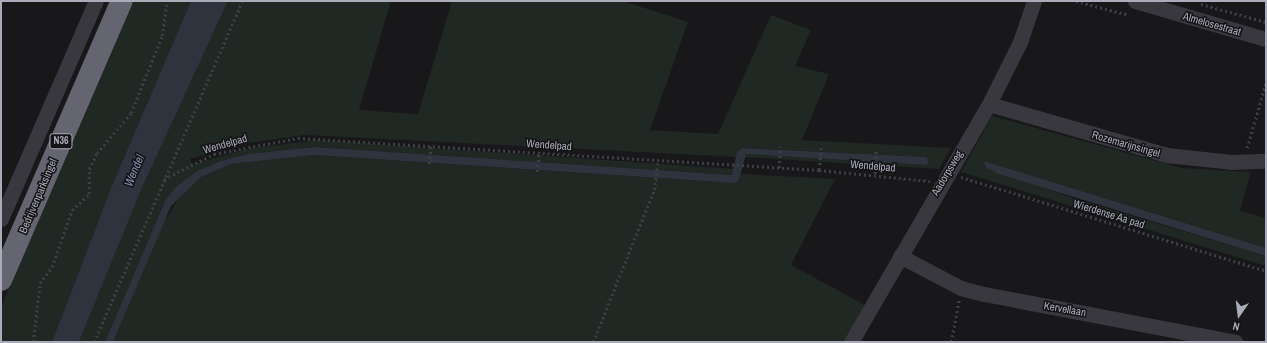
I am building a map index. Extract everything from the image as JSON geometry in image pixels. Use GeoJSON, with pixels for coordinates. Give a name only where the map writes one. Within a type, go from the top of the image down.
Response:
{"type":"FeatureCollection","features":[{"type":"Feature","properties":{"kind":"highway","name":"Bedrijvenparksingel"},"geometry":{"type":"LineString","coordinates":[[1,280],[122,1]]}},
{"type":"Feature","properties":{"kind":"street"},"geometry":{"type":"LineString","coordinates":[[1,219],[96,1]]}},
{"type":"Feature","properties":{"kind":"street","name":"Aadorpsweg"},"geometry":{"type":"LineString","coordinates":[[851,342],[943,179],[989,104],[1020,42],[1034,1]]}},
{"type":"Feature","properties":{"kind":"street","name":"Almelosestraat"},"geometry":{"type":"LineString","coordinates":[[1135,1],[1266,39]]}},
{"type":"Feature","properties":{"kind":"street","name":"Rozemarijnsingel"},"geometry":{"type":"LineString","coordinates":[[989,104],[1167,155],[1243,162],[1266,161]]}},
{"type":"Feature","properties":{"kind":"street","name":"Kervellaan"},"geometry":{"type":"LineString","coordinates":[[900,256],[961,288],[1235,342]]}},
{"type":"Feature","properties":{"kind":"path"},"geometry":{"type":"LineString","coordinates":[[33,342],[40,283],[52,267],[72,210],[90,194],[89,169],[98,153],[131,113],[162,36],[167,1]]}},
{"type":"Feature","properties":{"kind":"path"},"geometry":{"type":"LineString","coordinates":[[94,342],[242,1]]}},
{"type":"Feature","properties":{"kind":"path","name":"Almelosestraat"},"geometry":{"type":"LineString","coordinates":[[1198,3],[1266,22]]}},
{"type":"Feature","properties":{"kind":"path"},"geometry":{"type":"LineString","coordinates":[[1243,162],[1266,82]]}},
{"type":"Feature","properties":{"kind":"path","name":"Wendelpad"},"geometry":{"type":"LineString","coordinates":[[164,179],[214,154],[259,143],[298,138],[431,144],[943,179]]}},
{"type":"Feature","properties":{"kind":"path"},"geometry":{"type":"LineString","coordinates":[[429,164],[431,144]]}},
{"type":"Feature","properties":{"kind":"path"},"geometry":{"type":"LineString","coordinates":[[779,168],[780,147]]}},
{"type":"Feature","properties":{"kind":"path"},"geometry":{"type":"LineString","coordinates":[[819,170],[821,148]]}},
{"type":"Feature","properties":{"kind":"path"},"geometry":{"type":"LineString","coordinates":[[875,174],[876,150]]}},
{"type":"Feature","properties":{"kind":"path"},"geometry":{"type":"LineString","coordinates":[[538,172],[539,152]]}},
{"type":"Feature","properties":{"kind":"path"},"geometry":{"type":"LineString","coordinates":[[593,342],[656,180],[658,160]]}},
{"type":"Feature","properties":{"kind":"path","name":"Wierdense Aa pad"},"geometry":{"type":"LineString","coordinates":[[943,179],[1266,271]]}},
{"type":"Feature","properties":{"kind":"path"},"geometry":{"type":"LineString","coordinates":[[951,342],[961,288]]}},
{"type":"Feature","properties":{"kind":"shaded area"},"geometry":{"type":"Polygon","coordinates":[[[134,1],[191,1],[111,188],[52,342],[1,342],[1,307],[134,1]]]}},
{"type":"Feature","properties":{"kind":"shaded area"},"geometry":{"type":"Polygon","coordinates":[[[228,1],[391,1],[359,110],[418,114],[452,1],[623,1],[688,22],[650,130],[718,134],[771,15],[811,30],[795,66],[829,74],[802,140],[951,148],[939,169],[743,157],[746,154],[927,165],[927,157],[742,148],[737,157],[305,135],[249,143],[190,159],[193,164],[247,149],[317,140],[736,169],[732,175],[315,147],[248,154],[221,161],[165,201],[105,342],[79,342],[141,190],[228,1]]]}},
{"type":"Feature","properties":{"kind":"shaded area"},"geometry":{"type":"Polygon","coordinates":[[[992,116],[1182,168],[1251,172],[1240,211],[1266,218],[1266,248],[984,161],[985,167],[1079,200],[1266,256],[1266,266],[961,172],[992,116]]]}},
{"type":"Feature","properties":{"kind":"shaded area"},"geometry":{"type":"Polygon","coordinates":[[[314,155],[720,182],[739,180],[741,174],[835,179],[791,265],[865,305],[843,342],[113,342],[162,225],[182,193],[201,177],[231,164],[314,155]]]}},
{"type":"Feature","properties":{"kind":"water","name":"Wendel"},"geometry":{"type":"Polygon","coordinates":[[[191,1],[228,1],[141,190],[79,342],[52,342],[111,188],[191,1]]]}},
{"type":"Feature","properties":{"kind":"water"},"geometry":{"type":"Polygon","coordinates":[[[315,147],[732,175],[737,152],[742,148],[927,157],[928,161],[927,165],[746,154],[739,180],[735,183],[314,155],[231,164],[201,177],[171,206],[113,342],[105,342],[165,201],[176,187],[197,171],[221,161],[248,154],[315,147]]]}},
{"type":"Feature","properties":{"kind":"water"},"geometry":{"type":"Polygon","coordinates":[[[984,161],[1266,248],[1266,256],[999,174],[985,167],[984,161]]]}}]}
